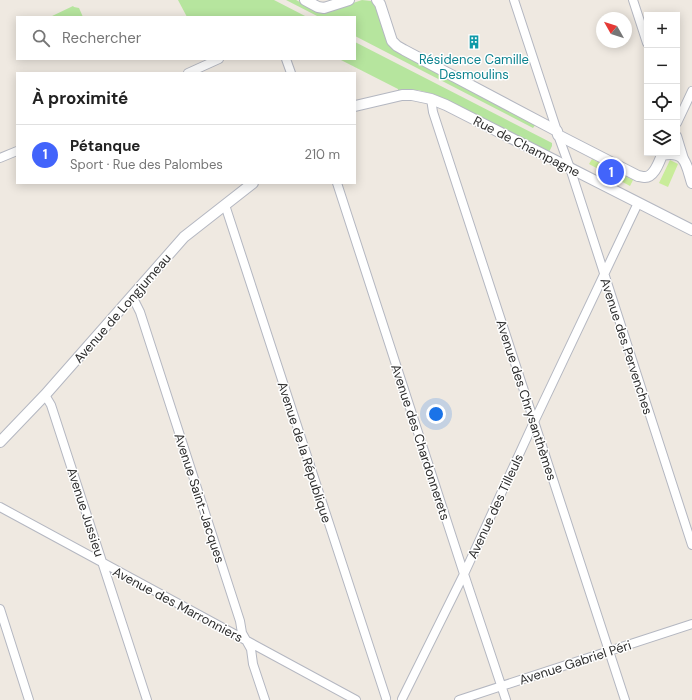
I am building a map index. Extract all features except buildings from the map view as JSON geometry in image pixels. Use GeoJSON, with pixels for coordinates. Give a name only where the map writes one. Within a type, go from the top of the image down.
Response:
{"type":"FeatureCollection","features":[{"type":"Feature","properties":{"kind":"street"},"geometry":{"type":"LineString","coordinates":[[305,0],[324,8],[349,0]]}},
{"type":"Feature","properties":{"kind":"street"},"geometry":{"type":"LineString","coordinates":[[377,0],[380,4],[392,41],[397,46],[638,176],[645,178],[650,176],[654,172],[662,156]]}},
{"type":"Feature","properties":{"kind":"street","name":"Avenue des Pervenches"},"geometry":{"type":"LineString","coordinates":[[514,0],[692,545]]}},
{"type":"Feature","properties":{"kind":"street"},"geometry":{"type":"LineString","coordinates":[[633,0],[644,34]]}},
{"type":"Feature","properties":{"kind":"street"},"geometry":{"type":"LineString","coordinates":[[190,72],[216,60]]}},
{"type":"Feature","properties":{"kind":"street"},"geometry":{"type":"LineString","coordinates":[[286,60],[291,72]]}},
{"type":"Feature","properties":{"kind":"street"},"geometry":{"type":"LineString","coordinates":[[678,120],[692,91]]}},
{"type":"Feature","properties":{"kind":"street","name":"Rue de Champagne"},"geometry":{"type":"LineString","coordinates":[[356,106],[402,95],[417,95],[432,99],[692,230]]}},
{"type":"Feature","properties":{"kind":"street","name":"Avenue des Chrysanthèmes"},"geometry":{"type":"LineString","coordinates":[[432,99],[433,112],[625,700]]}},
{"type":"Feature","properties":{"kind":"street"},"geometry":{"type":"LineString","coordinates":[[680,146],[692,182]]}},
{"type":"Feature","properties":{"kind":"street"},"geometry":{"type":"LineString","coordinates":[[0,158],[16,151]]}},
{"type":"Feature","properties":{"kind":"street"},"geometry":{"type":"LineString","coordinates":[[680,156],[684,159]]}},
{"type":"Feature","properties":{"kind":"street","name":"Avenue de Longjumeau"},"geometry":{"type":"LineString","coordinates":[[0,442],[45,394],[184,237],[252,184]]}},
{"type":"Feature","properties":{"kind":"street","name":"Avenue des Chardonnerets"},"geometry":{"type":"LineString","coordinates":[[337,184],[506,700]]}},
{"type":"Feature","properties":{"kind":"street","name":"Avenue des Tilleuls"},"geometry":{"type":"LineString","coordinates":[[402,700],[464,574],[638,203]]}},
{"type":"Feature","properties":{"kind":"street","name":"Avenue de la République"},"geometry":{"type":"LineString","coordinates":[[225,205],[384,699]]}},
{"type":"Feature","properties":{"kind":"street","name":"Avenue Saint-Jacques"},"geometry":{"type":"LineString","coordinates":[[132,296],[140,312],[240,620],[242,632],[251,649],[253,664],[265,700]]}},
{"type":"Feature","properties":{"kind":"street","name":"Avenue Jussieu"},"geometry":{"type":"LineString","coordinates":[[45,394],[51,405],[147,700]]}},
{"type":"Feature","properties":{"kind":"street","name":"Avenue des Marronniers"},"geometry":{"type":"LineString","coordinates":[[0,507],[356,700]]}},
{"type":"Feature","properties":{"kind":"street"},"geometry":{"type":"LineString","coordinates":[[0,609],[30,700]]}},
{"type":"Feature","properties":{"kind":"street","name":"Avenue Gabriel Péri"},"geometry":{"type":"LineString","coordinates":[[459,700],[692,624]]}},
{"type":"Feature","properties":{"kind":"street"},"geometry":{"type":"LineString","coordinates":[[384,699],[396,698],[402,700]]}},
{"type":"Feature","properties":{"kind":"green space"},"geometry":{"type":"Polygon","coordinates":[[[178,0],[274,0],[305,16],[186,16],[178,0]]]}},
{"type":"Feature","properties":{"kind":"green space"},"geometry":{"type":"Polygon","coordinates":[[[286,0],[296,0],[315,10],[329,11],[362,0],[371,1],[375,5],[388,42],[536,124],[533,128],[356,37],[356,16],[317,16],[286,0]]]}},
{"type":"Feature","properties":{"kind":"green space"},"geometry":{"type":"Polygon","coordinates":[[[73,6],[79,8],[83,16],[52,16],[73,6]]]}},
{"type":"Feature","properties":{"kind":"green space"},"geometry":{"type":"Polygon","coordinates":[[[356,43],[552,143],[552,146],[549,152],[436,95],[418,90],[398,91],[398,89],[341,60],[356,60],[356,43]]]}},
{"type":"Feature","properties":{"kind":"green space"},"geometry":{"type":"Polygon","coordinates":[[[592,159],[633,180],[630,186],[589,164],[592,159]]]}},
{"type":"Feature","properties":{"kind":"green space"},"geometry":{"type":"Polygon","coordinates":[[[670,160],[678,164],[668,187],[659,183],[670,160]]]}},
{"type":"Feature","properties":{"kind":"place","name":"Résidence Camille Desmoulins"},"geometry":{"type":"Point","coordinates":[474,42]}},
{"type":"Feature","properties":{"kind":"place","name":"Pétanque"},"geometry":{"type":"Point","coordinates":[611,172]}}]}
